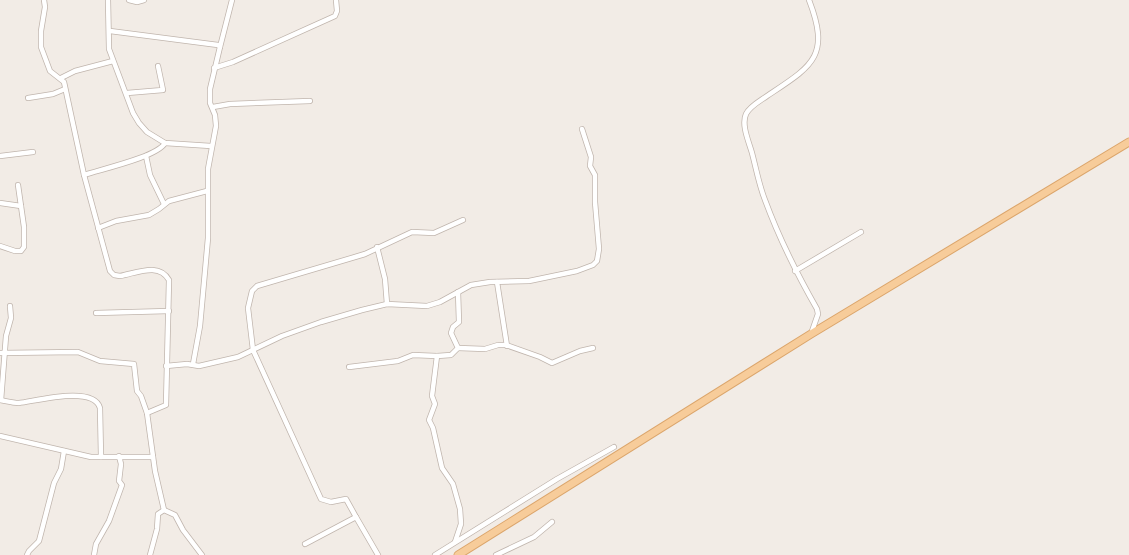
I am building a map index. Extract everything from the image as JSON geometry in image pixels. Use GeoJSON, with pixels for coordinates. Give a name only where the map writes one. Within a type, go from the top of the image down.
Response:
{"type":"FeatureCollection","features":[{"type":"Feature","properties":{"kind":"main road"},"geometry":{"type":"LineString","coordinates":[[458,555],[811,334],[1129,142]]}},
{"type":"Feature","properties":{"kind":"street"},"geometry":{"type":"LineString","coordinates":[[44,0],[45,7],[41,31],[41,47],[50,71],[61,78],[65,89],[84,175],[110,271],[114,275],[120,276],[156,269],[166,275],[169,280],[166,405],[147,414]]}},
{"type":"Feature","properties":{"kind":"street"},"geometry":{"type":"LineString","coordinates":[[108,0],[110,31],[108,39],[113,61],[139,123],[147,132],[165,143],[211,146]]}},
{"type":"Feature","properties":{"kind":"street"},"geometry":{"type":"LineString","coordinates":[[129,0],[137,2],[144,0]]}},
{"type":"Feature","properties":{"kind":"street"},"geometry":{"type":"LineString","coordinates":[[193,364],[199,333],[208,244],[207,191],[211,146],[216,126],[210,99],[214,68],[232,0]]}},
{"type":"Feature","properties":{"kind":"street"},"geometry":{"type":"LineString","coordinates":[[214,68],[233,62],[335,16],[337,11],[336,0]]}},
{"type":"Feature","properties":{"kind":"street"},"geometry":{"type":"LineString","coordinates":[[810,0],[815,15],[820,40],[810,65],[799,75],[756,104],[747,113],[745,119],[748,138],[764,199],[795,271],[817,309],[818,314],[811,334]]}},
{"type":"Feature","properties":{"kind":"street"},"geometry":{"type":"LineString","coordinates":[[110,31],[218,45],[220,47]]}},
{"type":"Feature","properties":{"kind":"street"},"geometry":{"type":"LineString","coordinates":[[61,78],[75,72],[113,61]]}},
{"type":"Feature","properties":{"kind":"street"},"geometry":{"type":"LineString","coordinates":[[127,93],[162,91],[163,88],[158,66]]}},
{"type":"Feature","properties":{"kind":"street"},"geometry":{"type":"LineString","coordinates":[[28,98],[53,94],[65,89]]}},
{"type":"Feature","properties":{"kind":"street"},"geometry":{"type":"LineString","coordinates":[[213,107],[230,104],[310,101]]}},
{"type":"Feature","properties":{"kind":"street"},"geometry":{"type":"LineString","coordinates":[[166,366],[193,364],[199,366],[219,363],[247,355],[253,350],[282,336],[321,322],[387,304],[427,306],[440,302],[471,285],[497,282],[521,282],[541,279],[577,271],[593,265],[597,261],[599,249],[595,202],[595,175],[590,166],[591,158],[582,129]]}},
{"type":"Feature","properties":{"kind":"street"},"geometry":{"type":"LineString","coordinates":[[84,175],[146,156],[158,150],[165,143]]}},
{"type":"Feature","properties":{"kind":"street"},"geometry":{"type":"LineString","coordinates":[[0,156],[32,152]]}},
{"type":"Feature","properties":{"kind":"street"},"geometry":{"type":"LineString","coordinates":[[146,156],[150,175],[164,204]]}},
{"type":"Feature","properties":{"kind":"street"},"geometry":{"type":"LineString","coordinates":[[0,246],[15,251],[21,251],[26,242],[18,185]]}},
{"type":"Feature","properties":{"kind":"street"},"geometry":{"type":"LineString","coordinates":[[98,228],[116,221],[149,215],[169,201],[207,191]]}},
{"type":"Feature","properties":{"kind":"street"},"geometry":{"type":"LineString","coordinates":[[0,203],[21,206]]}},
{"type":"Feature","properties":{"kind":"street"},"geometry":{"type":"LineString","coordinates":[[378,555],[346,499],[331,502],[321,498],[253,350],[248,308],[252,291],[257,286],[365,254],[412,232],[434,233],[463,220]]}},
{"type":"Feature","properties":{"kind":"street"},"geometry":{"type":"LineString","coordinates":[[795,271],[861,232]]}},
{"type":"Feature","properties":{"kind":"street"},"geometry":{"type":"LineString","coordinates":[[378,247],[385,279],[387,304]]}},
{"type":"Feature","properties":{"kind":"street"},"geometry":{"type":"LineString","coordinates":[[497,282],[507,346]]}},
{"type":"Feature","properties":{"kind":"street"},"geometry":{"type":"LineString","coordinates":[[458,292],[459,322],[453,327],[451,333],[458,348]]}},
{"type":"Feature","properties":{"kind":"street"},"geometry":{"type":"LineString","coordinates":[[10,306],[11,318],[6,336],[6,354],[0,400],[16,403],[64,397],[84,396],[93,398],[98,402],[100,408],[101,457]]}},
{"type":"Feature","properties":{"kind":"street"},"geometry":{"type":"LineString","coordinates":[[96,313],[169,311]]}},
{"type":"Feature","properties":{"kind":"street"},"geometry":{"type":"LineString","coordinates":[[349,367],[398,361],[413,355],[451,355],[458,348],[485,350],[498,345],[507,346],[540,357],[552,363],[580,351],[593,348]]}},
{"type":"Feature","properties":{"kind":"street"},"geometry":{"type":"LineString","coordinates":[[0,353],[78,352],[100,361],[134,364],[137,391],[141,396],[147,414],[153,457],[164,510]]}},
{"type":"Feature","properties":{"kind":"street"},"geometry":{"type":"LineString","coordinates":[[437,356],[436,376],[432,389],[432,396],[435,404],[429,420],[433,428],[442,468],[453,484],[460,509],[461,524],[455,542]]}},
{"type":"Feature","properties":{"kind":"street"},"geometry":{"type":"LineString","coordinates":[[0,436],[64,451],[101,457],[153,457]]}},
{"type":"Feature","properties":{"kind":"street"},"geometry":{"type":"LineString","coordinates":[[437,555],[455,542],[614,446]]}},
{"type":"Feature","properties":{"kind":"street"},"geometry":{"type":"LineString","coordinates":[[27,555],[28,551],[39,541],[54,482],[61,469],[64,451]]}},
{"type":"Feature","properties":{"kind":"street"},"geometry":{"type":"LineString","coordinates":[[94,555],[96,544],[109,521],[122,485],[119,481],[121,464],[119,456]]}},
{"type":"Feature","properties":{"kind":"street"},"geometry":{"type":"LineString","coordinates":[[150,555],[157,529],[158,514],[164,510]]}},
{"type":"Feature","properties":{"kind":"street"},"geometry":{"type":"LineString","coordinates":[[164,510],[175,515],[183,530],[202,555]]}},
{"type":"Feature","properties":{"kind":"street"},"geometry":{"type":"LineString","coordinates":[[305,544],[356,517]]}},
{"type":"Feature","properties":{"kind":"street"},"geometry":{"type":"LineString","coordinates":[[496,555],[534,537],[552,522]]}}]}
